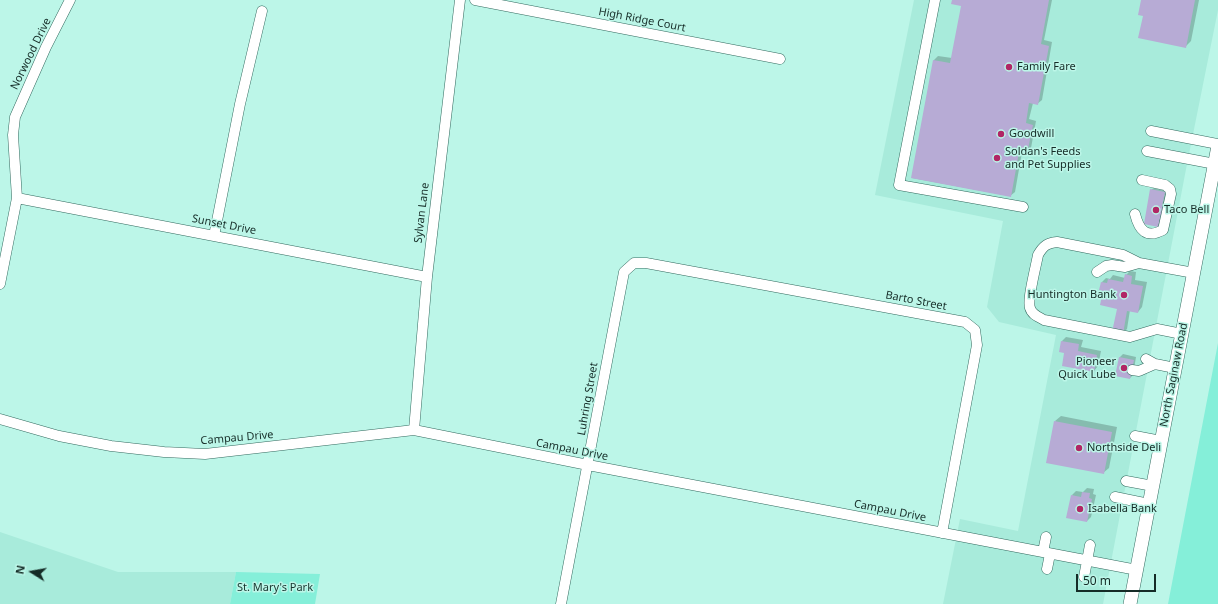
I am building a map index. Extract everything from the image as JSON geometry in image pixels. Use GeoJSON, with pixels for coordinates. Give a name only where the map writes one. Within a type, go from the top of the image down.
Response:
{"type":"FeatureCollection","features":[{"type":"Feature","properties":{"kind":"main road","name":"North Saginaw Road"},"geometry":{"type":"LineString","coordinates":[[1130,604],[1218,145]]}},
{"type":"Feature","properties":{"kind":"street","name":"Norwood Drive"},"geometry":{"type":"LineString","coordinates":[[0,284],[17,198],[13,134],[15,117],[46,47],[70,0]]}},
{"type":"Feature","properties":{"kind":"street","name":"Sylvan Lane"},"geometry":{"type":"LineString","coordinates":[[414,430],[427,277],[460,0]]}},
{"type":"Feature","properties":{"kind":"street","name":"High Ridge Court"},"geometry":{"type":"LineString","coordinates":[[475,0],[780,59]]}},
{"type":"Feature","properties":{"kind":"street"},"geometry":{"type":"LineString","coordinates":[[934,0],[899,185],[1023,207]]}},
{"type":"Feature","properties":{"kind":"street"},"geometry":{"type":"LineString","coordinates":[[214,236],[240,104],[262,11]]}},
{"type":"Feature","properties":{"kind":"street"},"geometry":{"type":"LineString","coordinates":[[1151,131],[1218,145]]}},
{"type":"Feature","properties":{"kind":"street"},"geometry":{"type":"LineString","coordinates":[[1147,151],[1215,164]]}},
{"type":"Feature","properties":{"kind":"street"},"geometry":{"type":"LineString","coordinates":[[1135,214],[1138,226],[1144,232],[1156,234],[1163,230],[1171,194],[1170,189],[1165,185],[1142,180]]}},
{"type":"Feature","properties":{"kind":"street","name":"Sunset Drive"},"geometry":{"type":"LineString","coordinates":[[17,198],[427,277]]}},
{"type":"Feature","properties":{"kind":"street"},"geometry":{"type":"LineString","coordinates":[[1182,334],[1157,329],[1130,337],[1044,320],[1035,315],[1030,308],[1030,299],[1038,255],[1041,249],[1049,243],[1058,242],[1123,255],[1139,263],[1194,274]]}},
{"type":"Feature","properties":{"kind":"street","name":"Luhring Street"},"geometry":{"type":"LineString","coordinates":[[561,604],[624,272],[634,263],[646,263]]}},
{"type":"Feature","properties":{"kind":"street","name":"Barto Street"},"geometry":{"type":"LineString","coordinates":[[646,263],[965,322],[975,330],[977,345],[942,533]]}},
{"type":"Feature","properties":{"kind":"street"},"geometry":{"type":"LineString","coordinates":[[1096,272],[1106,266],[1112,265],[1125,267],[1139,263]]}},
{"type":"Feature","properties":{"kind":"street"},"geometry":{"type":"LineString","coordinates":[[1132,370],[1139,372],[1150,361],[1176,368]]}},
{"type":"Feature","properties":{"kind":"street","name":"Campau Drive"},"geometry":{"type":"LineString","coordinates":[[0,419],[59,436],[111,446],[164,452],[205,454],[414,430],[588,466],[1137,570]]}},
{"type":"Feature","properties":{"kind":"street"},"geometry":{"type":"LineString","coordinates":[[1135,436],[1161,441]]}},
{"type":"Feature","properties":{"kind":"street"},"geometry":{"type":"LineString","coordinates":[[1126,481],[1153,486]]}},
{"type":"Feature","properties":{"kind":"street"},"geometry":{"type":"LineString","coordinates":[[1115,497],[1150,504]]}},
{"type":"Feature","properties":{"kind":"street"},"geometry":{"type":"LineString","coordinates":[[1046,537],[1047,569]]}},
{"type":"Feature","properties":{"kind":"street"},"geometry":{"type":"LineString","coordinates":[[1084,576],[1090,545]]}},
{"type":"Feature","properties":{"kind":"shaded area"},"geometry":{"type":"Polygon","coordinates":[[[914,0],[1218,0],[1218,10],[1103,604],[943,604],[960,519],[1018,531],[1056,335],[999,322],[987,307],[1003,221],[875,195],[914,0]]]}},
{"type":"Feature","properties":{"kind":"shaded area"},"geometry":{"type":"Polygon","coordinates":[[[0,532],[118,572],[236,572],[230,604],[0,604],[0,532]]]}},
{"type":"Feature","properties":{"kind":"green space"},"geometry":{"type":"Polygon","coordinates":[[[1218,343],[1218,604],[1168,604],[1218,343]]]}},
{"type":"Feature","properties":{"kind":"green space","name":"St. Mary's Park"},"geometry":{"type":"Polygon","coordinates":[[[236,572],[320,574],[315,604],[230,604],[236,572]]]}},
{"type":"Feature","properties":{"kind":"building"},"geometry":{"type":"Polygon","coordinates":[[[952,0],[1049,0],[1041,44],[1049,46],[1038,105],[1029,103],[1026,123],[1033,125],[1027,154],[1019,152],[1011,197],[911,178],[933,60],[950,63],[961,6],[951,4],[952,0]]]}},
{"type":"Feature","properties":{"kind":"building"},"geometry":{"type":"Polygon","coordinates":[[[1141,0],[1195,0],[1186,48],[1138,38],[1143,16],[1138,15],[1141,0]]]}},
{"type":"Feature","properties":{"kind":"building","name":"Taco Bell"},"geometry":{"type":"Polygon","coordinates":[[[1150,189],[1165,192],[1162,206],[1165,207],[1164,214],[1161,214],[1158,227],[1144,224],[1150,189]]]}},
{"type":"Feature","properties":{"kind":"building"},"geometry":{"type":"Polygon","coordinates":[[[1125,274],[1132,276],[1131,284],[1143,286],[1138,313],[1127,311],[1123,334],[1112,332],[1117,309],[1100,305],[1103,291],[1099,290],[1101,282],[1107,283],[1108,279],[1123,282],[1125,274]]]}},
{"type":"Feature","properties":{"kind":"building"},"geometry":{"type":"Polygon","coordinates":[[[1061,341],[1079,344],[1078,351],[1097,355],[1094,372],[1062,366],[1064,353],[1059,352],[1061,341]]]}},
{"type":"Feature","properties":{"kind":"building"},"geometry":{"type":"Polygon","coordinates":[[[1119,357],[1134,360],[1130,379],[1115,376],[1119,357]]]}},
{"type":"Feature","properties":{"kind":"building"},"geometry":{"type":"Polygon","coordinates":[[[1054,421],[1112,432],[1104,474],[1046,463],[1054,421]]]}},
{"type":"Feature","properties":{"kind":"building"},"geometry":{"type":"Polygon","coordinates":[[[1082,492],[1090,493],[1089,498],[1092,499],[1087,522],[1066,518],[1071,495],[1081,497],[1082,492]]]}},
{"type":"Feature","properties":{"kind":"place","name":"Family Fare"},"geometry":{"type":"Point","coordinates":[1009,67]}},
{"type":"Feature","properties":{"kind":"place","name":"Goodwill"},"geometry":{"type":"Point","coordinates":[1001,134]}},
{"type":"Feature","properties":{"kind":"place","name":"Soldan's Feeds and Pet Supplies"},"geometry":{"type":"Point","coordinates":[997,158]}},
{"type":"Feature","properties":{"kind":"place","name":"Taco Bell"},"geometry":{"type":"Point","coordinates":[1156,210]}},
{"type":"Feature","properties":{"kind":"place","name":"Huntington Bank"},"geometry":{"type":"Point","coordinates":[1124,295]}},
{"type":"Feature","properties":{"kind":"place","name":"Pioneer Quick Lube"},"geometry":{"type":"Point","coordinates":[1124,368]}},
{"type":"Feature","properties":{"kind":"place","name":"Northside Deli"},"geometry":{"type":"Point","coordinates":[1079,448]}},
{"type":"Feature","properties":{"kind":"place","name":"Isabella Bank"},"geometry":{"type":"Point","coordinates":[1080,509]}}]}
